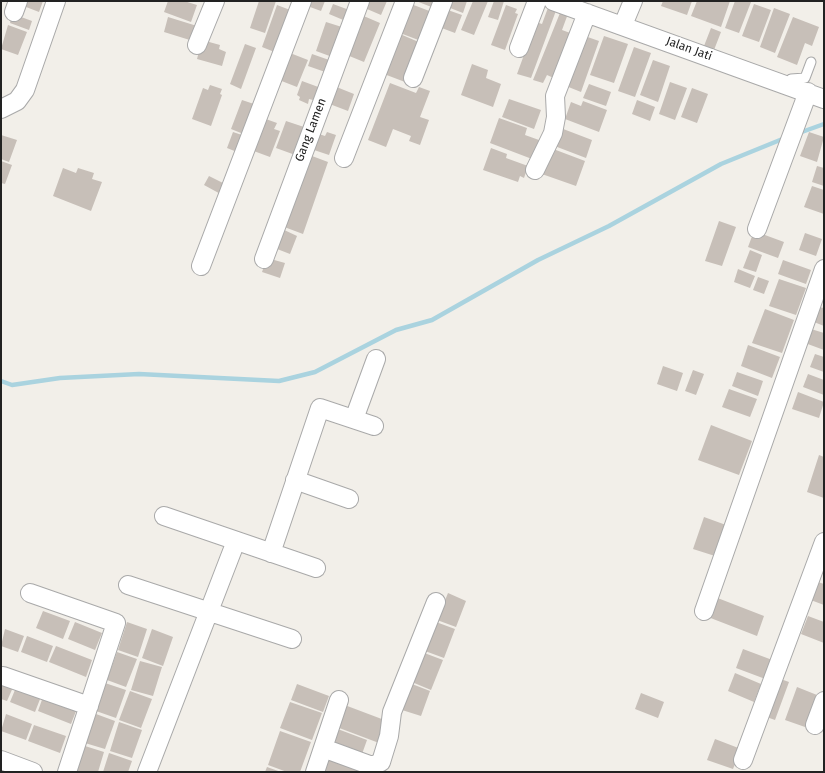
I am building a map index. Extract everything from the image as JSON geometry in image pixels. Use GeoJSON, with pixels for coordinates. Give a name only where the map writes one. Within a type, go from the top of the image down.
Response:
{"type":"FeatureCollection","features":[{"type":"Feature","properties":{"kind":"street"},"geometry":{"type":"LineString","coordinates":[[1,109],[17,101],[25,90],[56,1]]}},
{"type":"Feature","properties":{"kind":"street"},"geometry":{"type":"LineString","coordinates":[[197,45],[215,1]]}},
{"type":"Feature","properties":{"kind":"street"},"geometry":{"type":"LineString","coordinates":[[201,266],[302,1]]}},
{"type":"Feature","properties":{"kind":"street","name":"Gang Lamen"},"geometry":{"type":"LineString","coordinates":[[264,259],[360,1]]}},
{"type":"Feature","properties":{"kind":"street"},"geometry":{"type":"LineString","coordinates":[[344,158],[405,1]]}},
{"type":"Feature","properties":{"kind":"street"},"geometry":{"type":"LineString","coordinates":[[414,78],[443,1]]}},
{"type":"Feature","properties":{"kind":"street"},"geometry":{"type":"LineString","coordinates":[[519,48],[536,1]]}},
{"type":"Feature","properties":{"kind":"street","name":"Jalan Jati"},"geometry":{"type":"LineString","coordinates":[[553,1],[816,96]]}},
{"type":"Feature","properties":{"kind":"street"},"geometry":{"type":"LineString","coordinates":[[623,25],[633,1]]}},
{"type":"Feature","properties":{"kind":"street"},"geometry":{"type":"LineString","coordinates":[[536,170],[553,133],[556,117],[555,96],[586,13]]}},
{"type":"Feature","properties":{"kind":"street"},"geometry":{"type":"LineString","coordinates":[[757,229],[801,112],[816,96]]}},
{"type":"Feature","properties":{"kind":"street"},"geometry":{"type":"LineString","coordinates":[[704,611],[824,269]]}},
{"type":"Feature","properties":{"kind":"street"},"geometry":{"type":"LineString","coordinates":[[354,419],[376,359]]}},
{"type":"Feature","properties":{"kind":"street"},"geometry":{"type":"LineString","coordinates":[[271,553],[320,408],[374,426]]}},
{"type":"Feature","properties":{"kind":"street"},"geometry":{"type":"LineString","coordinates":[[295,480],[349,499]]}},
{"type":"Feature","properties":{"kind":"street"},"geometry":{"type":"LineString","coordinates":[[164,516],[316,568]]}},
{"type":"Feature","properties":{"kind":"street"},"geometry":{"type":"LineString","coordinates":[[147,772],[236,541]]}},
{"type":"Feature","properties":{"kind":"street"},"geometry":{"type":"LineString","coordinates":[[743,760],[824,542]]}},
{"type":"Feature","properties":{"kind":"street"},"geometry":{"type":"LineString","coordinates":[[128,585],[292,639]]}},
{"type":"Feature","properties":{"kind":"street"},"geometry":{"type":"LineString","coordinates":[[30,594],[116,623],[67,772]]}},
{"type":"Feature","properties":{"kind":"street"},"geometry":{"type":"LineString","coordinates":[[323,748],[372,766],[381,762],[389,736],[392,712],[436,602]]}},
{"type":"Feature","properties":{"kind":"street"},"geometry":{"type":"LineString","coordinates":[[3,676],[89,706]]}},
{"type":"Feature","properties":{"kind":"street"},"geometry":{"type":"LineString","coordinates":[[315,772],[339,700]]}},
{"type":"Feature","properties":{"kind":"street"},"geometry":{"type":"LineString","coordinates":[[815,725],[824,700]]}},
{"type":"Feature","properties":{"kind":"street"},"geometry":{"type":"LineString","coordinates":[[1,760],[33,772]]}},
{"type":"Feature","properties":{"kind":"lane"},"geometry":{"type":"LineString","coordinates":[[788,85],[791,79],[804,78],[811,62]]}},
{"type":"Feature","properties":{"kind":"building"},"geometry":{"type":"Polygon","coordinates":[[[22,1],[43,1],[39,12],[21,5],[22,1]]]}},
{"type":"Feature","properties":{"kind":"building"},"geometry":{"type":"Polygon","coordinates":[[[168,1],[184,1],[197,5],[191,22],[164,12],[168,1]]]}},
{"type":"Feature","properties":{"kind":"building"},"geometry":{"type":"Polygon","coordinates":[[[259,1],[276,1],[265,33],[250,28],[259,1]]]}},
{"type":"Feature","properties":{"kind":"building"},"geometry":{"type":"Polygon","coordinates":[[[312,1],[325,1],[321,11],[310,7],[312,1]]]}},
{"type":"Feature","properties":{"kind":"building"},"geometry":{"type":"Polygon","coordinates":[[[370,1],[387,1],[381,15],[367,9],[370,1]]]}},
{"type":"Feature","properties":{"kind":"building"},"geometry":{"type":"Polygon","coordinates":[[[416,1],[437,1],[434,8],[416,1]]]}},
{"type":"Feature","properties":{"kind":"building"},"geometry":{"type":"Polygon","coordinates":[[[447,1],[467,1],[463,13],[445,6],[447,1]]]}},
{"type":"Feature","properties":{"kind":"building"},"geometry":{"type":"Polygon","coordinates":[[[473,1],[488,1],[474,35],[461,30],[473,1]]]}},
{"type":"Feature","properties":{"kind":"building"},"geometry":{"type":"Polygon","coordinates":[[[494,1],[504,1],[498,20],[488,17],[494,1]]]}},
{"type":"Feature","properties":{"kind":"building"},"geometry":{"type":"Polygon","coordinates":[[[663,1],[692,1],[687,15],[661,6],[663,1]]]}},
{"type":"Feature","properties":{"kind":"building"},"geometry":{"type":"Polygon","coordinates":[[[697,1],[730,1],[721,27],[691,16],[697,1]]]}},
{"type":"Feature","properties":{"kind":"building"},"geometry":{"type":"Polygon","coordinates":[[[735,1],[751,2],[739,33],[725,28],[735,1]]]}},
{"type":"Feature","properties":{"kind":"building"},"geometry":{"type":"Polygon","coordinates":[[[333,4],[352,11],[348,22],[329,14],[333,4]]]}},
{"type":"Feature","properties":{"kind":"building"},"geometry":{"type":"Polygon","coordinates":[[[411,4],[432,12],[421,41],[400,33],[411,4]]]}},
{"type":"Feature","properties":{"kind":"building"},"geometry":{"type":"Polygon","coordinates":[[[754,4],[771,10],[759,42],[742,36],[754,4]]]}},
{"type":"Feature","properties":{"kind":"building"},"geometry":{"type":"Polygon","coordinates":[[[277,5],[298,13],[282,55],[262,47],[277,5]]]}},
{"type":"Feature","properties":{"kind":"building"},"geometry":{"type":"Polygon","coordinates":[[[506,5],[517,9],[515,13],[518,14],[505,50],[491,45],[506,5]]]}},
{"type":"Feature","properties":{"kind":"building"},"geometry":{"type":"Polygon","coordinates":[[[549,5],[557,8],[531,78],[517,74],[536,22],[542,24],[549,5]]]}},
{"type":"Feature","properties":{"kind":"building"},"geometry":{"type":"Polygon","coordinates":[[[562,8],[569,11],[562,30],[573,34],[556,79],[547,75],[543,83],[533,80],[562,8]]]}},
{"type":"Feature","properties":{"kind":"building"},"geometry":{"type":"Polygon","coordinates":[[[774,8],[790,14],[775,53],[760,47],[774,8]]]}},
{"type":"Feature","properties":{"kind":"building"},"geometry":{"type":"Polygon","coordinates":[[[445,9],[462,15],[455,33],[439,27],[445,9]]]}},
{"type":"Feature","properties":{"kind":"building"},"geometry":{"type":"Polygon","coordinates":[[[13,14],[32,21],[29,30],[10,23],[13,14]]]}},
{"type":"Feature","properties":{"kind":"building"},"geometry":{"type":"Polygon","coordinates":[[[359,14],[380,23],[364,62],[342,53],[359,14]]]}},
{"type":"Feature","properties":{"kind":"building"},"geometry":{"type":"Polygon","coordinates":[[[168,17],[197,26],[193,41],[164,32],[168,17]]]}},
{"type":"Feature","properties":{"kind":"building"},"geometry":{"type":"Polygon","coordinates":[[[793,17],[819,27],[812,46],[805,43],[797,65],[777,57],[793,17]]]}},
{"type":"Feature","properties":{"kind":"building"},"geometry":{"type":"Polygon","coordinates":[[[326,22],[345,28],[335,58],[316,51],[326,22]]]}},
{"type":"Feature","properties":{"kind":"building"},"geometry":{"type":"Polygon","coordinates":[[[8,25],[27,32],[18,55],[1,49],[8,25]]]}},
{"type":"Feature","properties":{"kind":"building"},"geometry":{"type":"Polygon","coordinates":[[[711,28],[721,32],[714,50],[704,46],[711,28]]]}},
{"type":"Feature","properties":{"kind":"building"},"geometry":{"type":"Polygon","coordinates":[[[400,34],[421,43],[405,82],[384,74],[400,34]]]}},
{"type":"Feature","properties":{"kind":"building"},"geometry":{"type":"Polygon","coordinates":[[[579,34],[599,41],[581,92],[561,84],[579,34]]]}},
{"type":"Feature","properties":{"kind":"building"},"geometry":{"type":"Polygon","coordinates":[[[604,36],[628,44],[614,83],[590,75],[604,36]]]}},
{"type":"Feature","properties":{"kind":"building"},"geometry":{"type":"Polygon","coordinates":[[[202,40],[220,45],[219,49],[226,52],[222,66],[197,59],[202,40]]]}},
{"type":"Feature","properties":{"kind":"building"},"geometry":{"type":"Polygon","coordinates":[[[245,44],[256,48],[241,89],[230,84],[245,44]]]}},
{"type":"Feature","properties":{"kind":"building"},"geometry":{"type":"Polygon","coordinates":[[[634,47],[651,53],[635,97],[618,91],[634,47]]]}},
{"type":"Feature","properties":{"kind":"building"},"geometry":{"type":"Polygon","coordinates":[[[290,53],[308,60],[297,87],[279,80],[290,53]]]}},
{"type":"Feature","properties":{"kind":"building"},"geometry":{"type":"Polygon","coordinates":[[[312,54],[332,61],[328,73],[308,66],[312,54]]]}},
{"type":"Feature","properties":{"kind":"building"},"geometry":{"type":"Polygon","coordinates":[[[653,60],[670,66],[658,102],[640,95],[653,60]]]}},
{"type":"Feature","properties":{"kind":"building"},"geometry":{"type":"Polygon","coordinates":[[[472,64],[488,70],[486,78],[501,84],[493,107],[461,95],[472,64]]]}},
{"type":"Feature","properties":{"kind":"building"},"geometry":{"type":"Polygon","coordinates":[[[302,81],[321,88],[317,101],[309,99],[308,104],[299,100],[300,97],[297,95],[302,81]]]}},
{"type":"Feature","properties":{"kind":"building"},"geometry":{"type":"Polygon","coordinates":[[[670,82],[687,88],[675,120],[659,114],[670,82]]]}},
{"type":"Feature","properties":{"kind":"building"},"geometry":{"type":"Polygon","coordinates":[[[390,83],[416,93],[419,87],[430,91],[420,117],[429,120],[420,145],[409,141],[411,136],[393,129],[386,147],[368,140],[390,83]]]}},
{"type":"Feature","properties":{"kind":"building"},"geometry":{"type":"Polygon","coordinates":[[[589,84],[611,92],[606,106],[583,98],[589,84]]]}},
{"type":"Feature","properties":{"kind":"building"},"geometry":{"type":"Polygon","coordinates":[[[210,85],[222,89],[220,94],[222,95],[211,126],[192,119],[203,88],[208,90],[210,85]]]}},
{"type":"Feature","properties":{"kind":"building"},"geometry":{"type":"Polygon","coordinates":[[[334,86],[354,94],[348,111],[327,103],[334,86]]]}},
{"type":"Feature","properties":{"kind":"building"},"geometry":{"type":"Polygon","coordinates":[[[692,88],[708,94],[697,123],[681,117],[692,88]]]}},
{"type":"Feature","properties":{"kind":"building"},"geometry":{"type":"Polygon","coordinates":[[[509,99],[541,110],[534,129],[502,117],[509,99]]]}},
{"type":"Feature","properties":{"kind":"building"},"geometry":{"type":"Polygon","coordinates":[[[242,100],[257,105],[246,135],[231,129],[242,100]]]}},
{"type":"Feature","properties":{"kind":"building"},"geometry":{"type":"Polygon","coordinates":[[[637,100],[655,107],[650,121],[632,114],[637,100]]]}},
{"type":"Feature","properties":{"kind":"building"},"geometry":{"type":"Polygon","coordinates":[[[583,101],[607,110],[599,132],[565,119],[571,102],[581,106],[583,101]]]}},
{"type":"Feature","properties":{"kind":"building"},"geometry":{"type":"Polygon","coordinates":[[[263,118],[277,123],[274,129],[280,131],[270,157],[251,150],[263,118]]]}},
{"type":"Feature","properties":{"kind":"building"},"geometry":{"type":"Polygon","coordinates":[[[499,118],[527,128],[525,135],[539,140],[532,159],[490,143],[499,118]]]}},
{"type":"Feature","properties":{"kind":"building"},"geometry":{"type":"Polygon","coordinates":[[[286,121],[304,127],[298,156],[276,148],[286,121]]]}},
{"type":"Feature","properties":{"kind":"building"},"geometry":{"type":"Polygon","coordinates":[[[558,127],[592,140],[586,158],[552,145],[558,127]]]}},
{"type":"Feature","properties":{"kind":"building"},"geometry":{"type":"Polygon","coordinates":[[[233,132],[248,137],[242,154],[227,148],[233,132]]]}},
{"type":"Feature","properties":{"kind":"building"},"geometry":{"type":"Polygon","coordinates":[[[313,132],[325,136],[327,132],[336,135],[329,155],[308,148],[313,132]]]}},
{"type":"Feature","properties":{"kind":"building"},"geometry":{"type":"Polygon","coordinates":[[[809,132],[824,137],[817,162],[800,156],[809,132]]]}},
{"type":"Feature","properties":{"kind":"building"},"geometry":{"type":"Polygon","coordinates":[[[1,135],[17,140],[9,162],[1,159],[1,135]]]}},
{"type":"Feature","properties":{"kind":"building"},"geometry":{"type":"Polygon","coordinates":[[[548,147],[585,161],[576,186],[539,173],[548,147]]]}},
{"type":"Feature","properties":{"kind":"building"},"geometry":{"type":"Polygon","coordinates":[[[491,148],[507,154],[506,158],[528,166],[524,178],[520,176],[518,182],[483,170],[491,148]]]}},
{"type":"Feature","properties":{"kind":"building"},"geometry":{"type":"Polygon","coordinates":[[[304,153],[328,162],[303,234],[279,225],[304,153]]]}},
{"type":"Feature","properties":{"kind":"building"},"geometry":{"type":"Polygon","coordinates":[[[1,161],[12,165],[5,184],[1,183],[1,161]]]}},
{"type":"Feature","properties":{"kind":"building"},"geometry":{"type":"Polygon","coordinates":[[[817,166],[824,168],[824,186],[812,182],[817,166]]]}},
{"type":"Feature","properties":{"kind":"building"},"geometry":{"type":"Polygon","coordinates":[[[63,168],[76,173],[78,168],[94,173],[92,179],[102,182],[91,211],[53,196],[63,168]]]}},
{"type":"Feature","properties":{"kind":"building"},"geometry":{"type":"Polygon","coordinates":[[[209,176],[231,187],[226,197],[204,185],[209,176]]]}},
{"type":"Feature","properties":{"kind":"building"},"geometry":{"type":"Polygon","coordinates":[[[812,186],[824,190],[824,214],[804,207],[812,186]]]}},
{"type":"Feature","properties":{"kind":"building"},"geometry":{"type":"Polygon","coordinates":[[[719,221],[736,227],[722,266],[705,261],[719,221]]]}},
{"type":"Feature","properties":{"kind":"building"},"geometry":{"type":"Polygon","coordinates":[[[280,228],[297,236],[290,254],[272,247],[280,228]]]}},
{"type":"Feature","properties":{"kind":"building"},"geometry":{"type":"Polygon","coordinates":[[[754,231],[784,242],[778,258],[748,247],[754,231]]]}},
{"type":"Feature","properties":{"kind":"building"},"geometry":{"type":"Polygon","coordinates":[[[805,233],[822,239],[816,256],[799,250],[805,233]]]}},
{"type":"Feature","properties":{"kind":"building"},"geometry":{"type":"Polygon","coordinates":[[[750,250],[762,255],[756,272],[743,268],[750,250]]]}},
{"type":"Feature","properties":{"kind":"building"},"geometry":{"type":"Polygon","coordinates":[[[267,258],[285,263],[280,278],[262,272],[267,258]]]}},
{"type":"Feature","properties":{"kind":"building"},"geometry":{"type":"Polygon","coordinates":[[[783,260],[811,270],[806,284],[778,274],[783,260]]]}},
{"type":"Feature","properties":{"kind":"building"},"geometry":{"type":"Polygon","coordinates":[[[738,269],[755,276],[750,288],[734,282],[738,269]]]}},
{"type":"Feature","properties":{"kind":"building"},"geometry":{"type":"Polygon","coordinates":[[[758,277],[769,281],[764,294],[753,290],[758,277]]]}},
{"type":"Feature","properties":{"kind":"building"},"geometry":{"type":"Polygon","coordinates":[[[779,279],[806,288],[796,315],[769,306],[779,279]]]}},
{"type":"Feature","properties":{"kind":"building"},"geometry":{"type":"Polygon","coordinates":[[[819,307],[824,308],[824,326],[814,322],[819,307]]]}},
{"type":"Feature","properties":{"kind":"building"},"geometry":{"type":"Polygon","coordinates":[[[765,309],[794,320],[782,353],[752,343],[765,309]]]}},
{"type":"Feature","properties":{"kind":"building"},"geometry":{"type":"Polygon","coordinates":[[[811,329],[824,333],[824,350],[805,343],[811,329]]]}},
{"type":"Feature","properties":{"kind":"building"},"geometry":{"type":"Polygon","coordinates":[[[748,345],[780,357],[772,378],[741,366],[748,345]]]}},
{"type":"Feature","properties":{"kind":"building"},"geometry":{"type":"Polygon","coordinates":[[[815,354],[824,357],[824,372],[810,367],[815,354]]]}},
{"type":"Feature","properties":{"kind":"building"},"geometry":{"type":"Polygon","coordinates":[[[663,366],[683,373],[677,391],[657,384],[663,366]]]}},
{"type":"Feature","properties":{"kind":"building"},"geometry":{"type":"Polygon","coordinates":[[[693,370],[704,374],[696,395],[685,391],[693,370]]]}},
{"type":"Feature","properties":{"kind":"building"},"geometry":{"type":"Polygon","coordinates":[[[737,372],[763,381],[758,396],[732,386],[737,372]]]}},
{"type":"Feature","properties":{"kind":"building"},"geometry":{"type":"Polygon","coordinates":[[[808,374],[824,380],[824,395],[803,387],[808,374]]]}},
{"type":"Feature","properties":{"kind":"building"},"geometry":{"type":"Polygon","coordinates":[[[729,389],[757,399],[750,417],[722,407],[729,389]]]}},
{"type":"Feature","properties":{"kind":"building"},"geometry":{"type":"Polygon","coordinates":[[[798,392],[824,402],[819,418],[792,409],[798,392]]]}},
{"type":"Feature","properties":{"kind":"building"},"geometry":{"type":"Polygon","coordinates":[[[711,425],[752,441],[739,475],[698,460],[711,425]]]}},
{"type":"Feature","properties":{"kind":"building"},"geometry":{"type":"Polygon","coordinates":[[[819,455],[824,457],[824,498],[807,492],[819,455]]]}},
{"type":"Feature","properties":{"kind":"building"},"geometry":{"type":"Polygon","coordinates":[[[704,517],[726,525],[715,556],[693,549],[704,517]]]}},
{"type":"Feature","properties":{"kind":"building"},"geometry":{"type":"Polygon","coordinates":[[[815,581],[824,584],[824,605],[808,599],[815,581]]]}},
{"type":"Feature","properties":{"kind":"building"},"geometry":{"type":"Polygon","coordinates":[[[448,593],[466,601],[456,627],[437,620],[448,593]]]}},
{"type":"Feature","properties":{"kind":"building"},"geometry":{"type":"Polygon","coordinates":[[[715,597],[764,616],[757,636],[708,617],[715,597]]]}},
{"type":"Feature","properties":{"kind":"building"},"geometry":{"type":"Polygon","coordinates":[[[43,611],[70,621],[63,639],[36,628],[43,611]]]}},
{"type":"Feature","properties":{"kind":"building"},"geometry":{"type":"Polygon","coordinates":[[[808,616],[824,622],[824,643],[801,634],[808,616]]]}},
{"type":"Feature","properties":{"kind":"building"},"geometry":{"type":"Polygon","coordinates":[[[75,622],[102,633],[95,650],[68,639],[75,622]]]}},
{"type":"Feature","properties":{"kind":"building"},"geometry":{"type":"Polygon","coordinates":[[[127,622],[147,629],[138,657],[118,650],[127,622]]]}},
{"type":"Feature","properties":{"kind":"building"},"geometry":{"type":"Polygon","coordinates":[[[436,622],[455,629],[444,658],[425,651],[436,622]]]}},
{"type":"Feature","properties":{"kind":"building"},"geometry":{"type":"Polygon","coordinates":[[[5,629],[24,636],[18,652],[1,646],[5,629]]]}},
{"type":"Feature","properties":{"kind":"building"},"geometry":{"type":"Polygon","coordinates":[[[152,629],[173,637],[163,666],[142,658],[152,629]]]}},
{"type":"Feature","properties":{"kind":"building"},"geometry":{"type":"Polygon","coordinates":[[[27,636],[53,646],[47,662],[21,652],[27,636]]]}},
{"type":"Feature","properties":{"kind":"building"},"geometry":{"type":"Polygon","coordinates":[[[56,646],[92,660],[86,677],[49,662],[56,646]]]}},
{"type":"Feature","properties":{"kind":"building"},"geometry":{"type":"Polygon","coordinates":[[[743,649],[775,661],[768,680],[736,668],[743,649]]]}},
{"type":"Feature","properties":{"kind":"building"},"geometry":{"type":"Polygon","coordinates":[[[419,651],[443,660],[431,690],[407,680],[419,651]]]}},
{"type":"Feature","properties":{"kind":"building"},"geometry":{"type":"Polygon","coordinates":[[[117,652],[137,659],[126,687],[107,680],[117,652]]]}},
{"type":"Feature","properties":{"kind":"building"},"geometry":{"type":"Polygon","coordinates":[[[140,661],[162,667],[153,696],[131,690],[140,661]]]}},
{"type":"Feature","properties":{"kind":"building"},"geometry":{"type":"Polygon","coordinates":[[[735,673],[761,684],[754,702],[728,691],[735,673]]]}},
{"type":"Feature","properties":{"kind":"building"},"geometry":{"type":"Polygon","coordinates":[[[775,677],[789,682],[775,720],[761,715],[775,677]]]}},
{"type":"Feature","properties":{"kind":"building"},"geometry":{"type":"Polygon","coordinates":[[[1,680],[14,685],[7,701],[1,699],[1,680]]]}},
{"type":"Feature","properties":{"kind":"building"},"geometry":{"type":"Polygon","coordinates":[[[105,683],[126,690],[116,718],[96,711],[105,683]]]}},
{"type":"Feature","properties":{"kind":"building"},"geometry":{"type":"Polygon","coordinates":[[[297,684],[329,696],[323,712],[291,700],[297,684]]]}},
{"type":"Feature","properties":{"kind":"building"},"geometry":{"type":"Polygon","coordinates":[[[412,684],[430,691],[421,716],[402,710],[412,684]]]}},
{"type":"Feature","properties":{"kind":"building"},"geometry":{"type":"Polygon","coordinates":[[[17,685],[42,694],[35,712],[10,702],[17,685]]]}},
{"type":"Feature","properties":{"kind":"building"},"geometry":{"type":"Polygon","coordinates":[[[797,687],[817,695],[805,727],[785,720],[797,687]]]}},
{"type":"Feature","properties":{"kind":"building"},"geometry":{"type":"Polygon","coordinates":[[[130,691],[152,699],[141,728],[119,720],[130,691]]]}},
{"type":"Feature","properties":{"kind":"building"},"geometry":{"type":"Polygon","coordinates":[[[641,693],[664,702],[658,718],[635,709],[641,693]]]}},
{"type":"Feature","properties":{"kind":"building"},"geometry":{"type":"Polygon","coordinates":[[[44,694],[78,706],[71,724],[38,711],[44,694]]]}},
{"type":"Feature","properties":{"kind":"building"},"geometry":{"type":"Polygon","coordinates":[[[290,702],[322,713],[312,740],[280,728],[290,702]]]}},
{"type":"Feature","properties":{"kind":"building"},"geometry":{"type":"Polygon","coordinates":[[[342,704],[387,721],[379,743],[334,726],[342,704]]]}},
{"type":"Feature","properties":{"kind":"building"},"geometry":{"type":"Polygon","coordinates":[[[6,714],[32,724],[26,740],[1,731],[6,714]]]}},
{"type":"Feature","properties":{"kind":"building"},"geometry":{"type":"Polygon","coordinates":[[[96,714],[115,721],[105,749],[85,743],[96,714]]]}},
{"type":"Feature","properties":{"kind":"building"},"geometry":{"type":"Polygon","coordinates":[[[119,722],[142,730],[132,758],[110,751],[119,722]]]}},
{"type":"Feature","properties":{"kind":"building"},"geometry":{"type":"Polygon","coordinates":[[[34,725],[66,736],[60,753],[28,741],[34,725]]]}},
{"type":"Feature","properties":{"kind":"building"},"geometry":{"type":"Polygon","coordinates":[[[335,728],[367,740],[362,754],[329,742],[335,728]]]}},
{"type":"Feature","properties":{"kind":"building"},"geometry":{"type":"Polygon","coordinates":[[[280,731],[311,742],[300,772],[287,772],[268,765],[280,731]]]}},
{"type":"Feature","properties":{"kind":"building"},"geometry":{"type":"Polygon","coordinates":[[[715,739],[741,749],[733,769],[707,760],[715,739]]]}},
{"type":"Feature","properties":{"kind":"building"},"geometry":{"type":"Polygon","coordinates":[[[85,746],[104,752],[98,772],[76,772],[85,746]]]}},
{"type":"Feature","properties":{"kind":"building"},"geometry":{"type":"Polygon","coordinates":[[[109,753],[132,761],[128,772],[103,772],[109,753]]]}},
{"type":"Feature","properties":{"kind":"building"},"geometry":{"type":"Polygon","coordinates":[[[327,757],[369,772],[322,772],[327,757]]]}},
{"type":"Feature","properties":{"kind":"building"},"geometry":{"type":"Polygon","coordinates":[[[267,767],[281,772],[265,772],[267,767]]]}},
{"type":"Feature","properties":{"kind":"waterway"},"geometry":{"type":"LineString","coordinates":[[799,133],[824,124]]}},
{"type":"Feature","properties":{"kind":"waterway"},"geometry":{"type":"LineString","coordinates":[[1,381],[12,385],[60,378],[139,374],[279,381],[315,372],[396,330],[432,320],[538,260],[609,226],[721,164],[785,138]]}}]}
